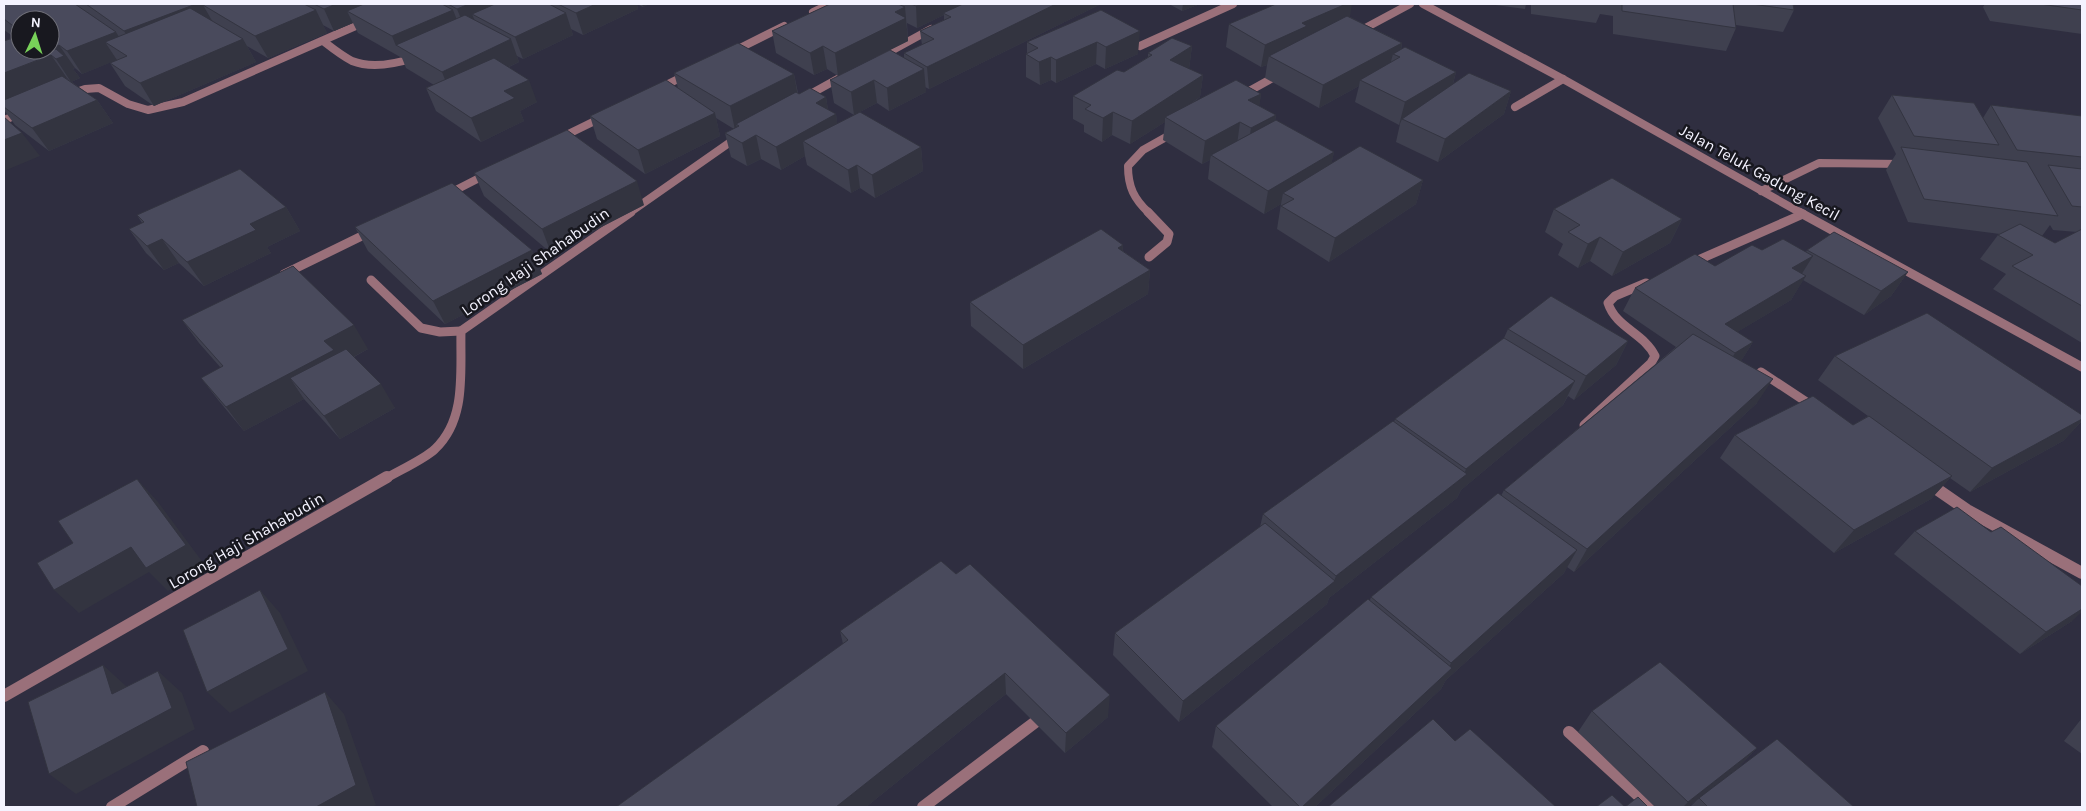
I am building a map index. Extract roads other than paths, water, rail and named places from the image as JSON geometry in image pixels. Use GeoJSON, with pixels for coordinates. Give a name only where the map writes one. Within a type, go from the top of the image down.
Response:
{"type":"FeatureCollection","features":[{"type":"Feature","properties":{"kind":"street"},"geometry":{"type":"LineString","coordinates":[[804,17],[830,4]]}},
{"type":"Feature","properties":{"kind":"street"},"geometry":{"type":"LineString","coordinates":[[1140,46],[1233,4]]}},
{"type":"Feature","properties":{"kind":"street"},"geometry":{"type":"LineString","coordinates":[[1351,36],[1410,4]]}},
{"type":"Feature","properties":{"kind":"street","name":"Jalan Teluk Gadung Kecil"},"geometry":{"type":"LineString","coordinates":[[1423,4],[1563,79],[1761,191],[2082,367]]}},
{"type":"Feature","properties":{"kind":"street"},"geometry":{"type":"LineString","coordinates":[[65,95],[85,89],[99,88],[128,104],[148,110],[183,102],[373,18]]}},
{"type":"Feature","properties":{"kind":"street"},"geometry":{"type":"LineString","coordinates":[[726,55],[795,21]]}},
{"type":"Feature","properties":{"kind":"street"},"geometry":{"type":"LineString","coordinates":[[868,63],[944,22]]}},
{"type":"Feature","properties":{"kind":"street"},"geometry":{"type":"LineString","coordinates":[[323,41],[352,61],[367,64],[387,64],[419,56]]}},
{"type":"Feature","properties":{"kind":"street"},"geometry":{"type":"LineString","coordinates":[[1233,100],[1292,68]]}},
{"type":"Feature","properties":{"kind":"street"},"geometry":{"type":"LineString","coordinates":[[649,94],[692,72]]}},
{"type":"Feature","properties":{"kind":"street"},"geometry":{"type":"LineString","coordinates":[[800,100],[851,72]]}},
{"type":"Feature","properties":{"kind":"street"},"geometry":{"type":"LineString","coordinates":[[1515,107],[1563,79]]}},
{"type":"Feature","properties":{"kind":"street"},"geometry":{"type":"LineString","coordinates":[[4,120],[30,109]]}},
{"type":"Feature","properties":{"kind":"street"},"geometry":{"type":"LineString","coordinates":[[552,142],[614,111]]}},
{"type":"Feature","properties":{"kind":"street"},"geometry":{"type":"LineString","coordinates":[[1149,257],[1167,242],[1169,234],[1136,201],[1127,181],[1128,166],[1143,150],[1184,127]]}},
{"type":"Feature","properties":{"kind":"street","name":"Lorong Haji Shahabudin"},"geometry":{"type":"LineString","coordinates":[[4,696],[435,450],[452,426],[460,400],[461,331],[668,188],[750,128]]}},
{"type":"Feature","properties":{"kind":"street"},"geometry":{"type":"LineString","coordinates":[[1761,191],[1819,163],[1912,164]]}},
{"type":"Feature","properties":{"kind":"street"},"geometry":{"type":"LineString","coordinates":[[438,199],[499,168]]}},
{"type":"Feature","properties":{"kind":"street"},"geometry":{"type":"LineString","coordinates":[[1677,269],[1803,214]]}},
{"type":"Feature","properties":{"kind":"street"},"geometry":{"type":"LineString","coordinates":[[272,280],[376,229]]}},
{"type":"Feature","properties":{"kind":"street"},"geometry":{"type":"LineString","coordinates":[[1577,430],[1651,363],[1655,356],[1652,347],[1643,338],[1618,321],[1609,312],[1608,303],[1615,296],[1660,277]]}},
{"type":"Feature","properties":{"kind":"street"},"geometry":{"type":"LineString","coordinates":[[371,280],[421,328],[440,332],[461,331]]}},
{"type":"Feature","properties":{"kind":"street"},"geometry":{"type":"LineString","coordinates":[[1761,372],[1827,416]]}},
{"type":"Feature","properties":{"kind":"street"},"geometry":{"type":"LineString","coordinates":[[1918,476],[1967,510],[2082,573]]}},
{"type":"Feature","properties":{"kind":"street"},"geometry":{"type":"LineString","coordinates":[[923,807],[1038,720]]}},
{"type":"Feature","properties":{"kind":"street"},"geometry":{"type":"LineString","coordinates":[[1569,732],[1651,807]]}},
{"type":"Feature","properties":{"kind":"street"},"geometry":{"type":"LineString","coordinates":[[112,807],[203,750]]}}]}
